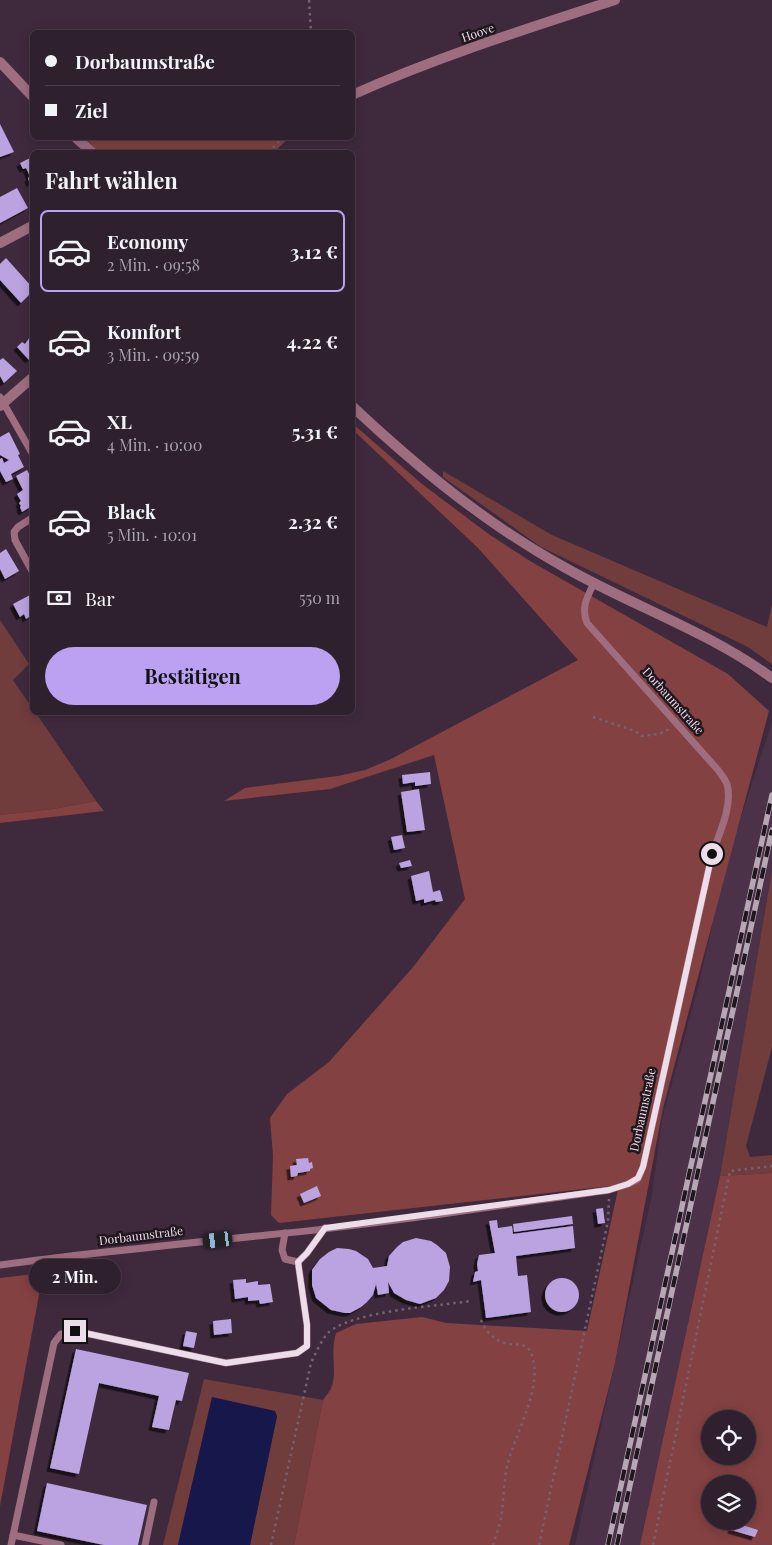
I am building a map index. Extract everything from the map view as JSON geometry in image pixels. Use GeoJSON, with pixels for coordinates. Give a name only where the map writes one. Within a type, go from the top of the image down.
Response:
{"type":"FeatureCollection","features":[{"type":"Feature","properties":{"kind":"street","name":"Hoove"},"geometry":{"type":"LineString","coordinates":[[355,94],[457,53],[614,0]]}},
{"type":"Feature","properties":{"kind":"street"},"geometry":{"type":"LineString","coordinates":[[0,62],[30,94]]}},
{"type":"Feature","properties":{"kind":"street"},"geometry":{"type":"LineString","coordinates":[[80,140],[90,150]]}},
{"type":"Feature","properties":{"kind":"street"},"geometry":{"type":"LineString","coordinates":[[0,243],[30,227]]}},
{"type":"Feature","properties":{"kind":"street"},"geometry":{"type":"LineString","coordinates":[[1,402],[30,380]]}},
{"type":"Feature","properties":{"kind":"street"},"geometry":{"type":"LineString","coordinates":[[355,409],[432,476],[481,514],[537,552],[594,583],[716,642],[747,660],[772,678]]}},
{"type":"Feature","properties":{"kind":"lane"},"geometry":{"type":"LineString","coordinates":[[1,402],[30,450]]}},
{"type":"Feature","properties":{"kind":"lane"},"geometry":{"type":"LineString","coordinates":[[30,519],[14,532],[15,540],[30,567]]}},
{"type":"Feature","properties":{"kind":"lane","name":"Dorbaumstraße"},"geometry":{"type":"LineString","coordinates":[[0,1265],[285,1233],[609,1190],[628,1184],[638,1178],[643,1167],[712,854],[728,796],[726,782],[718,770],[587,623],[584,615],[584,606],[594,583]]}},
{"type":"Feature","properties":{"kind":"lane"},"geometry":{"type":"LineString","coordinates":[[298,1262],[325,1228]]}},
{"type":"Feature","properties":{"kind":"lane"},"geometry":{"type":"LineString","coordinates":[[285,1233],[282,1250],[285,1259],[298,1262]]}},
{"type":"Feature","properties":{"kind":"lane"},"geometry":{"type":"LineString","coordinates":[[11,1545],[54,1343],[61,1334],[75,1331],[226,1363],[297,1353],[307,1346],[298,1262]]}},
{"type":"Feature","properties":{"kind":"lane"},"geometry":{"type":"LineString","coordinates":[[145,1545],[154,1502]]}},
{"type":"Feature","properties":{"kind":"lane"},"geometry":{"type":"LineString","coordinates":[[13,1535],[61,1545]]}},
{"type":"Feature","properties":{"kind":"path"},"geometry":{"type":"LineString","coordinates":[[309,0],[311,30]]}},
{"type":"Feature","properties":{"kind":"path"},"geometry":{"type":"LineString","coordinates":[[270,150],[281,140]]}},
{"type":"Feature","properties":{"kind":"path"},"geometry":{"type":"LineString","coordinates":[[593,717],[635,731],[642,736],[659,734],[677,724]]}},
{"type":"Feature","properties":{"kind":"path"},"geometry":{"type":"LineString","coordinates":[[653,1545],[730,1171],[772,1166]]}},
{"type":"Feature","properties":{"kind":"path"},"geometry":{"type":"LineString","coordinates":[[539,1545],[608,1220],[609,1190]]}},
{"type":"Feature","properties":{"kind":"path"},"geometry":{"type":"LineString","coordinates":[[271,1545],[311,1364],[318,1347],[328,1334],[345,1323],[368,1316],[471,1301]]}},
{"type":"Feature","properties":{"kind":"path"},"geometry":{"type":"LineString","coordinates":[[481,1320],[488,1332],[503,1343],[520,1344],[528,1348],[532,1355],[534,1366],[533,1391],[507,1466],[500,1524],[493,1545]]}},
{"type":"Feature","properties":{"kind":"shaded area"},"geometry":{"type":"Polygon","coordinates":[[[87,140],[287,140],[276,150],[97,150],[87,140]]]}},
{"type":"Feature","properties":{"kind":"shaded area"},"geometry":{"type":"Polygon","coordinates":[[[355,426],[422,484],[490,535],[530,561],[728,674],[769,711],[663,1108],[615,1363],[569,1545],[294,1545],[323,1400],[331,1388],[333,1380],[334,1340],[336,1333],[356,1324],[422,1317],[446,1323],[587,1331],[619,1185],[279,1223],[271,1215],[273,1156],[270,1118],[287,1094],[329,1062],[414,966],[465,899],[434,755],[330,789],[224,801],[245,788],[338,776],[365,770],[389,760],[578,660],[478,548],[355,432],[355,426]]]}},
{"type":"Feature","properties":{"kind":"shaded area"},"geometry":{"type":"Polygon","coordinates":[[[443,471],[552,535],[767,627],[772,604],[772,664],[748,647],[541,547],[443,477],[443,471]]]}},
{"type":"Feature","properties":{"kind":"shaded area"},"geometry":{"type":"Polygon","coordinates":[[[0,620],[29,664],[13,680],[30,705],[30,715],[37,715],[96,801],[53,809],[0,815],[0,620]]]}},
{"type":"Feature","properties":{"kind":"shaded area"},"geometry":{"type":"Polygon","coordinates":[[[772,722],[772,870],[720,1176],[640,1545],[575,1545],[652,1195],[662,1120],[699,984],[726,863],[772,722]]]}},
{"type":"Feature","properties":{"kind":"shaded area"},"geometry":{"type":"Polygon","coordinates":[[[96,801],[104,811],[0,823],[0,815],[53,809],[96,801]]]}},
{"type":"Feature","properties":{"kind":"shaded area"},"geometry":{"type":"Polygon","coordinates":[[[772,870],[772,1047],[746,1146],[750,1157],[772,1155],[772,1173],[720,1176],[772,870]]]}},
{"type":"Feature","properties":{"kind":"shaded area"},"geometry":{"type":"Polygon","coordinates":[[[772,1173],[772,1545],[640,1545],[720,1176],[772,1173]]]}},
{"type":"Feature","properties":{"kind":"shaded area"},"geometry":{"type":"Polygon","coordinates":[[[43,1273],[0,1506],[0,1278],[43,1273]]]}},
{"type":"Feature","properties":{"kind":"shaded area"},"geometry":{"type":"Polygon","coordinates":[[[204,1379],[323,1400],[294,1545],[250,1545],[277,1416],[212,1398],[178,1545],[163,1545],[204,1379]]]}},
{"type":"Feature","properties":{"kind":"shaded area"},"geometry":{"type":"Polygon","coordinates":[[[212,1397],[275,1411],[277,1416],[250,1545],[178,1545],[212,1397]]]}},
{"type":"Feature","properties":{"kind":"building"},"geometry":{"type":"Polygon","coordinates":[[[0,124],[14,152],[0,157],[0,124]]]}},
{"type":"Feature","properties":{"kind":"building"},"geometry":{"type":"Polygon","coordinates":[[[30,158],[30,177],[26,168],[23,169],[20,163],[30,158]]]}},
{"type":"Feature","properties":{"kind":"building"},"geometry":{"type":"Polygon","coordinates":[[[17,188],[28,208],[0,223],[0,197],[17,188]]]}},
{"type":"Feature","properties":{"kind":"building"},"geometry":{"type":"Polygon","coordinates":[[[6,258],[30,285],[30,294],[21,303],[0,280],[0,264],[6,258]]]}},
{"type":"Feature","properties":{"kind":"building"},"geometry":{"type":"Polygon","coordinates":[[[30,337],[29,360],[17,347],[22,342],[25,344],[30,337]]]}},
{"type":"Feature","properties":{"kind":"building"},"geometry":{"type":"Polygon","coordinates":[[[3,358],[17,371],[4,383],[0,376],[0,360],[3,358]]]}},
{"type":"Feature","properties":{"kind":"building"},"geometry":{"type":"Polygon","coordinates":[[[9,432],[24,467],[11,474],[13,479],[6,482],[0,471],[0,459],[2,458],[4,463],[9,460],[0,455],[0,437],[9,432]]]}},
{"type":"Feature","properties":{"kind":"building"},"geometry":{"type":"Polygon","coordinates":[[[27,470],[30,475],[30,507],[22,512],[19,503],[21,501],[17,494],[23,490],[16,476],[27,470]]]}},
{"type":"Feature","properties":{"kind":"building"},"geometry":{"type":"Polygon","coordinates":[[[6,549],[19,571],[5,579],[0,569],[0,553],[6,549]]]}},
{"type":"Feature","properties":{"kind":"building"},"geometry":{"type":"Polygon","coordinates":[[[30,595],[30,616],[26,619],[24,614],[20,617],[13,604],[30,595]]]}},
{"type":"Feature","properties":{"kind":"building"},"geometry":{"type":"Polygon","coordinates":[[[430,772],[431,784],[415,786],[415,782],[403,784],[402,775],[430,772]]]}},
{"type":"Feature","properties":{"kind":"building"},"geometry":{"type":"Polygon","coordinates":[[[419,789],[425,830],[407,832],[401,792],[419,789]]]}},
{"type":"Feature","properties":{"kind":"building"},"geometry":{"type":"Polygon","coordinates":[[[402,835],[405,848],[394,850],[391,837],[402,835]]]}},
{"type":"Feature","properties":{"kind":"building"},"geometry":{"type":"Polygon","coordinates":[[[410,860],[412,866],[401,868],[399,863],[410,860]]]}},
{"type":"Feature","properties":{"kind":"building"},"geometry":{"type":"Polygon","coordinates":[[[429,871],[433,892],[440,890],[443,901],[436,902],[435,900],[424,903],[424,899],[416,901],[411,876],[429,871]]]}},
{"type":"Feature","properties":{"kind":"building"},"geometry":{"type":"Polygon","coordinates":[[[308,1158],[309,1163],[312,1162],[313,1168],[310,1171],[298,1173],[297,1176],[291,1177],[290,1166],[297,1165],[296,1159],[308,1158]]]}},
{"type":"Feature","properties":{"kind":"building"},"geometry":{"type":"Polygon","coordinates":[[[317,1186],[321,1196],[304,1203],[300,1194],[317,1186]]]}},
{"type":"Feature","properties":{"kind":"building"},"geometry":{"type":"Polygon","coordinates":[[[603,1208],[605,1223],[598,1224],[596,1209],[603,1208]]]}},
{"type":"Feature","properties":{"kind":"building"},"geometry":{"type":"Polygon","coordinates":[[[572,1216],[573,1224],[514,1232],[513,1224],[572,1216]]]}},
{"type":"Feature","properties":{"kind":"building"},"geometry":{"type":"Polygon","coordinates":[[[497,1220],[498,1228],[512,1226],[513,1234],[573,1226],[575,1248],[516,1256],[518,1276],[527,1275],[531,1312],[486,1318],[481,1280],[473,1282],[475,1272],[478,1271],[479,1255],[495,1253],[489,1221],[497,1220]]]}},
{"type":"Feature","properties":{"kind":"building"},"geometry":{"type":"Polygon","coordinates":[[[416,1238],[431,1241],[446,1253],[450,1267],[449,1281],[436,1298],[420,1304],[406,1300],[394,1293],[388,1282],[389,1293],[378,1295],[376,1284],[373,1295],[367,1302],[350,1313],[331,1310],[316,1298],[312,1285],[312,1270],[320,1259],[329,1252],[337,1248],[349,1249],[368,1259],[373,1268],[387,1266],[389,1256],[397,1247],[403,1242],[416,1238]]]}},
{"type":"Feature","properties":{"kind":"building"},"geometry":{"type":"Polygon","coordinates":[[[562,1278],[569,1279],[574,1283],[578,1288],[578,1302],[574,1307],[569,1311],[562,1312],[555,1311],[550,1307],[546,1302],[545,1295],[546,1288],[550,1283],[555,1279],[562,1278]]]}},
{"type":"Feature","properties":{"kind":"building"},"geometry":{"type":"Polygon","coordinates":[[[246,1279],[246,1283],[258,1281],[258,1285],[270,1284],[273,1302],[260,1304],[259,1300],[248,1301],[248,1297],[235,1299],[233,1280],[246,1279]]]}},
{"type":"Feature","properties":{"kind":"building"},"geometry":{"type":"Polygon","coordinates":[[[231,1319],[232,1333],[214,1335],[213,1321],[231,1319]]]}},
{"type":"Feature","properties":{"kind":"building"},"geometry":{"type":"Polygon","coordinates":[[[186,1331],[197,1333],[194,1348],[183,1346],[186,1331]]]}},
{"type":"Feature","properties":{"kind":"building"},"geometry":{"type":"Polygon","coordinates":[[[76,1349],[189,1373],[182,1401],[176,1400],[169,1430],[152,1427],[159,1396],[99,1383],[79,1474],[50,1468],[76,1349]]]}},
{"type":"Feature","properties":{"kind":"building"},"geometry":{"type":"Polygon","coordinates":[[[47,1483],[147,1505],[138,1545],[104,1545],[37,1531],[47,1483]]]}},
{"type":"Feature","properties":{"kind":"building"},"geometry":{"type":"Polygon","coordinates":[[[731,1530],[758,1530],[755,1537],[731,1530]]]}},
{"type":"Feature","properties":{"kind":"railway"},"geometry":{"type":"LineString","coordinates":[[608,1545],[772,795]]}},
{"type":"Feature","properties":{"kind":"railway"},"geometry":{"type":"LineString","coordinates":[[617,1545],[772,830]]}},
{"type":"Feature","properties":{"kind":"route"},"geometry":{"type":"LineString","coordinates":[[75,1331],[226,1363],[297,1353],[307,1346],[307,1325],[298,1262],[325,1228],[609,1190],[628,1184],[638,1178],[643,1167],[712,854]]}}]}
